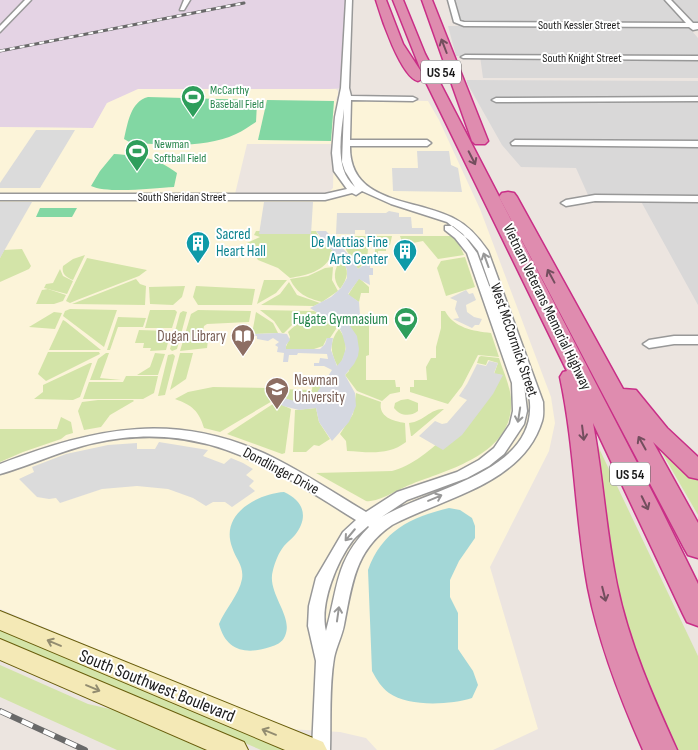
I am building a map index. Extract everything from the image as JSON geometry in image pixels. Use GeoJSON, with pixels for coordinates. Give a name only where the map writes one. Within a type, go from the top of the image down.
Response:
{"type":"FeatureCollection","features":[{"type":"Feature","properties":{"kind":"highway"},"geometry":{"type":"LineString","coordinates":[[381,0],[401,52],[436,102],[450,115]]}},
{"type":"Feature","properties":{"kind":"highway","name":"Vietnam Veterans Memorial Highway"},"geometry":{"type":"LineString","coordinates":[[398,0],[416,47],[450,115],[567,327],[698,548]]}},
{"type":"Feature","properties":{"kind":"highway","name":"Vietnam Veterans Memorial Highway"},"geometry":{"type":"LineString","coordinates":[[408,0],[426,42],[455,99],[480,141],[698,614]]}},
{"type":"Feature","properties":{"kind":"highway"},"geometry":{"type":"LineString","coordinates":[[427,0],[480,141]]}},
{"type":"Feature","properties":{"kind":"highway"},"geometry":{"type":"LineString","coordinates":[[567,327],[645,417],[698,471]]}},
{"type":"Feature","properties":{"kind":"highway"},"geometry":{"type":"LineString","coordinates":[[567,327],[582,426],[602,588],[615,639],[652,742]]}},
{"type":"Feature","properties":{"kind":"main road","name":"South Southwest Boulevard"},"geometry":{"type":"LineString","coordinates":[[0,620],[314,750]]}},
{"type":"Feature","properties":{"kind":"main road","name":"South Southwest Boulevard"},"geometry":{"type":"LineString","coordinates":[[0,648],[235,750]]}},
{"type":"Feature","properties":{"kind":"street"},"geometry":{"type":"LineString","coordinates":[[0,30],[28,0]]}},
{"type":"Feature","properties":{"kind":"street"},"geometry":{"type":"LineString","coordinates":[[182,9],[187,0]]}},
{"type":"Feature","properties":{"kind":"street","name":"West McCormick Street"},"geometry":{"type":"LineString","coordinates":[[322,750],[325,661],[336,624],[342,581],[358,550],[384,522],[416,506],[478,481],[500,468],[517,454],[528,439],[536,421],[537,402],[483,252],[475,239],[464,229],[436,213],[359,189],[349,170],[346,93],[349,0]]}},
{"type":"Feature","properties":{"kind":"street","name":"South Kessler Street"},"geometry":{"type":"LineString","coordinates":[[451,0],[457,22],[460,24],[695,26]]}},
{"type":"Feature","properties":{"kind":"street"},"geometry":{"type":"LineString","coordinates":[[668,0],[695,26],[698,33]]}},
{"type":"Feature","properties":{"kind":"street","name":"South Knight Street"},"geometry":{"type":"LineString","coordinates":[[465,57],[698,58]]}},
{"type":"Feature","properties":{"kind":"street"},"geometry":{"type":"LineString","coordinates":[[346,93],[413,99]]}},
{"type":"Feature","properties":{"kind":"street","name":"West McCormick Street"},"geometry":{"type":"LineString","coordinates":[[325,661],[316,626],[317,606],[324,578],[348,536],[366,519],[402,496],[462,475],[484,464],[499,451],[510,436],[517,424],[520,411],[518,383],[472,253],[463,241],[450,228],[438,221],[377,202],[342,178],[338,163],[340,101],[346,93]]}},
{"type":"Feature","properties":{"kind":"street"},"geometry":{"type":"LineString","coordinates":[[496,100],[698,99]]}},
{"type":"Feature","properties":{"kind":"street"},"geometry":{"type":"LineString","coordinates":[[348,143],[427,143]]}},
{"type":"Feature","properties":{"kind":"street"},"geometry":{"type":"LineString","coordinates":[[515,143],[698,144]]}},
{"type":"Feature","properties":{"kind":"street","name":"South Sheridan Street"},"geometry":{"type":"LineString","coordinates":[[0,197],[325,197],[359,189]]}},
{"type":"Feature","properties":{"kind":"street"},"geometry":{"type":"LineString","coordinates":[[566,203],[595,198],[698,199]]}},
{"type":"Feature","properties":{"kind":"street"},"geometry":{"type":"LineString","coordinates":[[649,344],[674,340],[698,340]]}},
{"type":"Feature","properties":{"kind":"street","name":"Dondlinger Drive"},"geometry":{"type":"LineString","coordinates":[[0,469],[54,448],[95,437],[140,432],[182,434],[210,440],[252,454],[379,527]]}},
{"type":"Feature","properties":{"kind":"shaded area"},"geometry":{"type":"Polygon","coordinates":[[[0,0],[349,0],[345,88],[107,103],[93,128],[0,127],[0,0]]]}},
{"type":"Feature","properties":{"kind":"shaded area"},"geometry":{"type":"Polygon","coordinates":[[[455,0],[665,0],[698,38],[698,78],[483,78],[480,56],[456,56],[448,26],[461,26],[455,0]]]}},
{"type":"Feature","properties":{"kind":"shaded area"},"geometry":{"type":"Polygon","coordinates":[[[672,0],[698,0],[698,29],[672,0]]]}},
{"type":"Feature","properties":{"kind":"shaded area"},"geometry":{"type":"Polygon","coordinates":[[[467,80],[698,81],[698,305],[638,196],[588,195],[576,168],[521,167],[502,145],[467,80]]]}},
{"type":"Feature","properties":{"kind":"shaded area","name":"Newman University"},"geometry":{"type":"Polygon","coordinates":[[[138,89],[336,89],[338,95],[336,100],[428,101],[439,120],[480,209],[551,397],[555,423],[549,451],[490,567],[538,729],[493,750],[377,750],[366,738],[340,732],[288,729],[0,609],[0,127],[93,128],[107,103],[138,89]],[[247,144],[235,194],[327,194],[333,188],[334,144],[247,144]]]}},
{"type":"Feature","properties":{"kind":"shaded area"},"geometry":{"type":"Polygon","coordinates":[[[36,130],[75,130],[40,188],[0,188],[0,183],[36,130]]]}},
{"type":"Feature","properties":{"kind":"shaded area"},"geometry":{"type":"Polygon","coordinates":[[[417,151],[449,151],[451,165],[458,168],[462,192],[393,191],[392,168],[418,168],[417,151]]]}},
{"type":"Feature","properties":{"kind":"shaded area"},"geometry":{"type":"Polygon","coordinates":[[[0,202],[32,202],[0,258],[0,202]]]}},
{"type":"Feature","properties":{"kind":"shaded area"},"geometry":{"type":"Polygon","coordinates":[[[264,202],[313,202],[311,234],[259,234],[264,202]]]}},
{"type":"Feature","properties":{"kind":"shaded area"},"geometry":{"type":"Polygon","coordinates":[[[389,211],[399,213],[399,217],[411,217],[412,228],[423,228],[423,234],[365,234],[365,230],[355,230],[355,234],[336,234],[337,213],[386,213],[389,211]]]}},
{"type":"Feature","properties":{"kind":"shaded area"},"geometry":{"type":"Polygon","coordinates":[[[316,231],[326,231],[352,258],[358,269],[365,264],[370,264],[370,268],[373,268],[373,275],[369,275],[370,285],[359,279],[348,294],[359,302],[360,315],[348,323],[357,336],[359,349],[354,364],[345,375],[355,393],[356,406],[349,422],[332,441],[319,422],[316,408],[299,410],[283,406],[273,399],[270,388],[271,380],[279,380],[278,389],[283,398],[295,401],[314,397],[332,370],[324,366],[314,366],[314,363],[319,363],[320,358],[328,359],[327,354],[298,353],[297,355],[289,355],[288,362],[283,362],[284,353],[277,352],[278,347],[275,345],[279,342],[273,338],[268,341],[257,339],[257,336],[241,336],[242,332],[252,332],[252,334],[287,334],[290,340],[286,345],[286,349],[320,349],[325,344],[327,338],[333,338],[331,350],[337,366],[342,360],[346,348],[338,326],[310,308],[331,297],[341,288],[347,278],[347,270],[343,261],[316,231]]]}},
{"type":"Feature","properties":{"kind":"shaded area"},"geometry":{"type":"Polygon","coordinates":[[[466,290],[469,294],[473,293],[476,300],[466,305],[467,312],[474,317],[482,319],[479,325],[475,325],[472,328],[453,319],[459,318],[455,309],[457,301],[450,298],[466,290]]]}},
{"type":"Feature","properties":{"kind":"shaded area"},"geometry":{"type":"Polygon","coordinates":[[[489,361],[498,363],[494,373],[503,375],[493,394],[462,435],[443,450],[419,436],[435,421],[442,424],[447,423],[467,400],[459,396],[477,364],[486,366],[489,361]]]}},
{"type":"Feature","properties":{"kind":"shaded area"},"geometry":{"type":"Polygon","coordinates":[[[159,442],[208,450],[203,456],[224,464],[231,458],[243,463],[253,469],[246,475],[254,481],[249,486],[255,491],[232,507],[225,502],[213,502],[206,506],[193,498],[168,489],[137,486],[102,489],[60,503],[56,498],[37,497],[19,479],[34,472],[32,467],[66,454],[108,445],[137,443],[137,449],[155,449],[159,442]]]}},
{"type":"Feature","properties":{"kind":"green space","name":"McCarthy Baseball Field"},"geometry":{"type":"Polygon","coordinates":[[[148,97],[255,100],[257,103],[256,122],[236,134],[211,142],[171,145],[131,143],[124,139],[131,114],[137,103],[148,97]]]}},
{"type":"Feature","properties":{"kind":"green space"},"geometry":{"type":"Polygon","coordinates":[[[267,100],[334,101],[331,141],[258,140],[267,100]]]}},
{"type":"Feature","properties":{"kind":"green space","name":"Newman Softball Field"},"geometry":{"type":"Polygon","coordinates":[[[114,154],[155,160],[177,173],[174,187],[108,190],[91,186],[114,154]]]}},
{"type":"Feature","properties":{"kind":"green space"},"geometry":{"type":"Polygon","coordinates":[[[40,208],[77,208],[72,217],[36,217],[40,208]]]}},
{"type":"Feature","properties":{"kind":"green space"},"geometry":{"type":"Polygon","coordinates":[[[256,231],[260,231],[260,234],[310,234],[311,231],[316,231],[320,239],[333,251],[322,268],[290,278],[278,268],[258,260],[247,243],[260,237],[254,235],[256,231]]]}},
{"type":"Feature","properties":{"kind":"green space"},"geometry":{"type":"Polygon","coordinates":[[[355,236],[369,236],[367,261],[358,269],[345,248],[355,236]]]}},
{"type":"Feature","properties":{"kind":"green space"},"geometry":{"type":"Polygon","coordinates":[[[375,236],[392,236],[390,245],[386,245],[386,251],[378,251],[378,262],[375,262],[375,236]]]}},
{"type":"Feature","properties":{"kind":"green space"},"geometry":{"type":"Polygon","coordinates":[[[400,236],[452,236],[459,244],[464,255],[438,259],[423,241],[403,245],[400,236]]]}},
{"type":"Feature","properties":{"kind":"green space"},"geometry":{"type":"Polygon","coordinates":[[[22,249],[31,266],[29,269],[0,282],[0,258],[4,250],[22,249]]]}},
{"type":"Feature","properties":{"kind":"green space"},"geometry":{"type":"Polygon","coordinates":[[[85,255],[73,280],[67,277],[63,271],[63,266],[73,259],[85,255]]]}},
{"type":"Feature","properties":{"kind":"green space"},"geometry":{"type":"Polygon","coordinates":[[[465,257],[475,287],[446,296],[437,268],[441,261],[465,257]]]}},
{"type":"Feature","properties":{"kind":"green space"},"geometry":{"type":"Polygon","coordinates":[[[87,258],[147,270],[139,276],[70,303],[66,301],[87,258]]]}},
{"type":"Feature","properties":{"kind":"green space"},"geometry":{"type":"Polygon","coordinates":[[[341,259],[346,267],[347,274],[340,289],[336,282],[335,274],[341,259]]]}},
{"type":"Feature","properties":{"kind":"green space"},"geometry":{"type":"Polygon","coordinates":[[[333,267],[332,280],[338,291],[322,302],[303,295],[290,279],[308,276],[325,268],[333,267]]]}},
{"type":"Feature","properties":{"kind":"green space"},"geometry":{"type":"Polygon","coordinates":[[[60,269],[63,276],[73,281],[67,294],[44,288],[46,284],[53,283],[60,269]]]}},
{"type":"Feature","properties":{"kind":"green space"},"geometry":{"type":"Polygon","coordinates":[[[359,278],[369,287],[369,293],[361,293],[359,302],[348,295],[359,278]]]}},
{"type":"Feature","properties":{"kind":"green space"},"geometry":{"type":"Polygon","coordinates":[[[136,279],[140,284],[146,286],[145,305],[72,304],[136,279]]]}},
{"type":"Feature","properties":{"kind":"green space"},"geometry":{"type":"Polygon","coordinates":[[[264,280],[287,280],[276,293],[257,304],[264,280]]]}},
{"type":"Feature","properties":{"kind":"green space"},"geometry":{"type":"Polygon","coordinates":[[[289,282],[297,295],[320,303],[314,306],[261,305],[280,294],[289,282]]]}},
{"type":"Feature","properties":{"kind":"green space"},"geometry":{"type":"Polygon","coordinates":[[[185,286],[182,297],[173,305],[150,304],[149,287],[185,286]]]}},
{"type":"Feature","properties":{"kind":"green space"},"geometry":{"type":"Polygon","coordinates":[[[196,286],[255,289],[252,305],[198,305],[193,297],[196,286]]]}},
{"type":"Feature","properties":{"kind":"green space"},"geometry":{"type":"Polygon","coordinates":[[[48,289],[66,295],[63,301],[54,304],[36,304],[42,290],[48,289]]]}},
{"type":"Feature","properties":{"kind":"green space"},"geometry":{"type":"Polygon","coordinates":[[[70,309],[117,310],[104,347],[63,316],[65,311],[70,309]]]}},
{"type":"Feature","properties":{"kind":"green space"},"geometry":{"type":"Polygon","coordinates":[[[150,310],[175,310],[177,312],[172,328],[145,328],[150,310]]]}},
{"type":"Feature","properties":{"kind":"green space"},"geometry":{"type":"Polygon","coordinates":[[[198,310],[251,311],[249,322],[207,324],[204,326],[202,337],[203,340],[208,340],[207,348],[180,351],[191,314],[198,310]]]}},
{"type":"Feature","properties":{"kind":"green space"},"geometry":{"type":"Polygon","coordinates":[[[260,310],[314,311],[319,313],[296,321],[282,333],[274,321],[260,310]]]}},
{"type":"Feature","properties":{"kind":"green space"},"geometry":{"type":"Polygon","coordinates":[[[183,311],[187,312],[177,349],[172,351],[170,349],[180,313],[183,311]]]}},
{"type":"Feature","properties":{"kind":"green space"},"geometry":{"type":"Polygon","coordinates":[[[441,311],[445,311],[453,321],[465,328],[491,333],[499,357],[478,355],[462,386],[448,404],[410,392],[410,387],[414,387],[414,380],[427,380],[426,367],[431,358],[436,358],[436,347],[441,328],[441,311]]]}},
{"type":"Feature","properties":{"kind":"green space"},"geometry":{"type":"Polygon","coordinates":[[[54,312],[62,313],[55,329],[29,327],[54,312]]]}},
{"type":"Feature","properties":{"kind":"green space"},"geometry":{"type":"Polygon","coordinates":[[[256,312],[273,323],[278,333],[252,334],[256,312]]]}},
{"type":"Feature","properties":{"kind":"green space"},"geometry":{"type":"Polygon","coordinates":[[[321,315],[338,326],[330,338],[327,338],[323,346],[314,349],[285,349],[290,337],[288,332],[303,321],[321,315]]]}},
{"type":"Feature","properties":{"kind":"green space"},"geometry":{"type":"Polygon","coordinates":[[[360,315],[361,325],[369,325],[369,355],[366,356],[366,380],[395,380],[396,387],[400,387],[400,392],[390,394],[382,401],[357,391],[345,375],[349,371],[348,323],[360,315]]]}},
{"type":"Feature","properties":{"kind":"green space"},"geometry":{"type":"Polygon","coordinates":[[[118,317],[146,318],[143,327],[118,327],[110,350],[107,350],[118,317]]]}},
{"type":"Feature","properties":{"kind":"green space"},"geometry":{"type":"Polygon","coordinates":[[[63,320],[65,321],[101,350],[49,350],[63,320]]]}},
{"type":"Feature","properties":{"kind":"green space"},"geometry":{"type":"Polygon","coordinates":[[[339,329],[346,348],[338,367],[333,357],[332,343],[339,329]]]}},
{"type":"Feature","properties":{"kind":"green space"},"geometry":{"type":"Polygon","coordinates":[[[139,330],[171,331],[166,350],[150,351],[151,348],[143,348],[144,343],[135,343],[139,330]]]}},
{"type":"Feature","properties":{"kind":"green space"},"geometry":{"type":"Polygon","coordinates":[[[48,352],[99,352],[100,354],[46,381],[38,374],[48,352]]]}},
{"type":"Feature","properties":{"kind":"green space"},"geometry":{"type":"Polygon","coordinates":[[[109,353],[100,378],[121,380],[90,380],[98,359],[109,353]]]}},
{"type":"Feature","properties":{"kind":"green space"},"geometry":{"type":"Polygon","coordinates":[[[155,353],[165,354],[158,375],[137,375],[150,367],[155,353]]]}},
{"type":"Feature","properties":{"kind":"green space"},"geometry":{"type":"Polygon","coordinates":[[[180,353],[193,353],[186,379],[170,390],[180,353]]]}},
{"type":"Feature","properties":{"kind":"green space"},"geometry":{"type":"Polygon","coordinates":[[[173,354],[175,356],[165,395],[158,396],[168,355],[173,354]]]}},
{"type":"Feature","properties":{"kind":"green space"},"geometry":{"type":"Polygon","coordinates":[[[481,356],[499,358],[508,383],[511,399],[509,418],[503,433],[492,446],[478,456],[462,465],[407,486],[383,498],[371,501],[366,501],[316,473],[392,471],[422,456],[466,416],[502,375],[494,374],[498,363],[488,360],[486,365],[477,363],[481,356]]]}},
{"type":"Feature","properties":{"kind":"green space"},"geometry":{"type":"Polygon","coordinates":[[[92,363],[80,397],[73,400],[34,399],[43,392],[43,385],[92,363]]]}},
{"type":"Feature","properties":{"kind":"green space"},"geometry":{"type":"Polygon","coordinates":[[[126,376],[158,376],[154,393],[143,399],[83,399],[89,382],[123,382],[126,376]]]}},
{"type":"Feature","properties":{"kind":"green space"},"geometry":{"type":"Polygon","coordinates":[[[313,380],[326,380],[316,396],[309,400],[299,402],[289,400],[278,389],[312,390],[313,380]]]}},
{"type":"Feature","properties":{"kind":"green space"},"geometry":{"type":"Polygon","coordinates":[[[213,387],[270,388],[274,400],[220,432],[204,428],[200,417],[194,409],[175,399],[188,392],[213,387]]]}},
{"type":"Feature","properties":{"kind":"green space"},"geometry":{"type":"Polygon","coordinates":[[[356,393],[381,402],[384,415],[405,423],[406,442],[385,451],[347,451],[346,441],[340,434],[353,414],[356,393]]]}},
{"type":"Feature","properties":{"kind":"green space"},"geometry":{"type":"Polygon","coordinates":[[[408,399],[418,403],[418,411],[405,415],[399,413],[394,408],[395,403],[408,399]]]}},
{"type":"Feature","properties":{"kind":"green space"},"geometry":{"type":"Polygon","coordinates":[[[98,400],[134,401],[110,415],[101,427],[84,430],[78,411],[82,402],[98,400]]]}},
{"type":"Feature","properties":{"kind":"green space"},"geometry":{"type":"Polygon","coordinates":[[[276,402],[291,409],[285,453],[282,454],[227,434],[276,402]]]}},
{"type":"Feature","properties":{"kind":"green space"},"geometry":{"type":"Polygon","coordinates":[[[316,408],[319,422],[330,439],[319,446],[314,445],[306,452],[293,452],[295,410],[316,408]]]}},
{"type":"Feature","properties":{"kind":"green space"},"geometry":{"type":"Polygon","coordinates":[[[444,409],[411,436],[409,423],[419,420],[435,410],[444,409]]]}},
{"type":"Feature","properties":{"kind":"green space"},"geometry":{"type":"Polygon","coordinates":[[[61,417],[71,422],[73,433],[0,462],[0,429],[57,429],[61,417]]]}},
{"type":"Feature","properties":{"kind":"green space"},"geometry":{"type":"Polygon","coordinates":[[[650,432],[698,477],[698,515],[650,432]]]}},
{"type":"Feature","properties":{"kind":"green space"},"geometry":{"type":"Polygon","coordinates":[[[592,444],[597,444],[698,656],[698,750],[675,750],[621,633],[592,444]]]}},
{"type":"Feature","properties":{"kind":"green space"},"geometry":{"type":"Polygon","coordinates":[[[0,627],[286,750],[261,750],[0,639],[0,627]]]}},
{"type":"Feature","properties":{"kind":"green space"},"geometry":{"type":"Polygon","coordinates":[[[0,665],[88,704],[123,712],[209,750],[117,750],[0,697],[0,665]]]}},
{"type":"Feature","properties":{"kind":"water"},"geometry":{"type":"Polygon","coordinates":[[[284,492],[300,505],[303,516],[302,522],[294,536],[282,548],[277,557],[273,570],[273,587],[286,620],[285,636],[279,643],[272,646],[253,651],[238,649],[227,640],[219,624],[238,591],[242,579],[241,566],[232,547],[231,525],[243,508],[263,497],[284,492]]]}},
{"type":"Feature","properties":{"kind":"water"},"geometry":{"type":"Polygon","coordinates":[[[449,508],[460,510],[472,518],[475,526],[475,538],[459,561],[450,580],[450,597],[458,613],[458,649],[473,671],[478,685],[472,698],[441,703],[407,701],[397,698],[386,691],[372,671],[368,570],[381,545],[400,528],[422,516],[449,508]]]}},
{"type":"Feature","properties":{"kind":"railway"},"geometry":{"type":"LineString","coordinates":[[0,51],[244,3]]}},
{"type":"Feature","properties":{"kind":"railway"},"geometry":{"type":"LineString","coordinates":[[0,711],[85,750]]}},
{"type":"Feature","properties":{"kind":"place","name":"McCarthy Baseball Field"},"geometry":{"type":"Point","coordinates":[193,118]}},
{"type":"Feature","properties":{"kind":"place","name":"Newman Softball Field"},"geometry":{"type":"Point","coordinates":[137,172]}},
{"type":"Feature","properties":{"kind":"place","name":"Sacred Heart Hall"},"geometry":{"type":"Point","coordinates":[198,264]}},
{"type":"Feature","properties":{"kind":"place","name":"De Mattias Fine Arts Center"},"geometry":{"type":"Point","coordinates":[405,272]}},
{"type":"Feature","properties":{"kind":"place","name":"Fugate Gymnasium"},"geometry":{"type":"Point","coordinates":[406,340]}},
{"type":"Feature","properties":{"kind":"place","name":"Dugan Library"},"geometry":{"type":"Point","coordinates":[243,357]}},
{"type":"Feature","properties":{"kind":"place","name":"Newman University"},"geometry":{"type":"Point","coordinates":[277,410]}}]}
